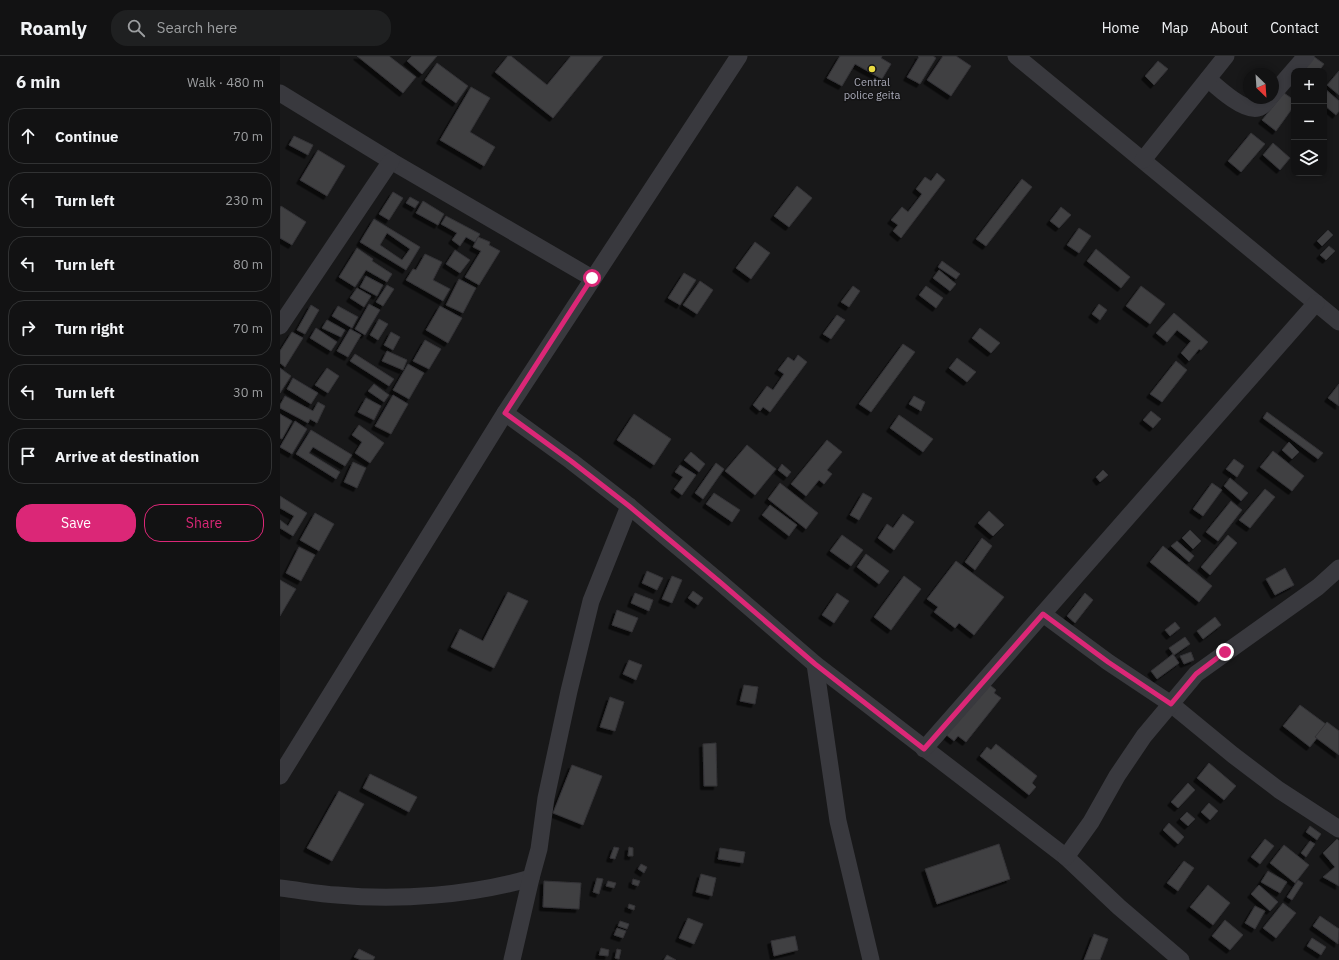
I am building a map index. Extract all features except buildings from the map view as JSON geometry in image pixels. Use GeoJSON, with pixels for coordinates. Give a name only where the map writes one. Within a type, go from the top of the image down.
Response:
{"type":"FeatureCollection","features":[{"type":"Feature","properties":{"kind":"street"},"geometry":{"type":"LineString","coordinates":[[280,776],[505,413],[592,278],[739,56]]}},
{"type":"Feature","properties":{"kind":"street"},"geometry":{"type":"LineString","coordinates":[[1016,56],[1339,322]]}},
{"type":"Feature","properties":{"kind":"street"},"geometry":{"type":"LineString","coordinates":[[1143,160],[1226,56]]}},
{"type":"Feature","properties":{"kind":"street"},"geometry":{"type":"LineString","coordinates":[[1279,87],[1306,56]]}},
{"type":"Feature","properties":{"kind":"street"},"geometry":{"type":"LineString","coordinates":[[1208,79],[1230,97],[1250,109],[1260,108],[1264,104]]}},
{"type":"Feature","properties":{"kind":"street"},"geometry":{"type":"LineString","coordinates":[[280,93],[391,161],[592,278]]}},
{"type":"Feature","properties":{"kind":"street"},"geometry":{"type":"LineString","coordinates":[[280,326],[391,161]]}},
{"type":"Feature","properties":{"kind":"street"},"geometry":{"type":"LineString","coordinates":[[924,749],[1316,303]]}},
{"type":"Feature","properties":{"kind":"street"},"geometry":{"type":"LineString","coordinates":[[505,413],[629,506],[815,664],[1066,857],[1181,960]]}},
{"type":"Feature","properties":{"kind":"street"},"geometry":{"type":"LineString","coordinates":[[512,960],[539,849],[546,798],[569,691],[591,601],[629,506]]}},
{"type":"Feature","properties":{"kind":"street"},"geometry":{"type":"LineString","coordinates":[[1066,857],[1091,822],[1117,776],[1144,736],[1196,674],[1318,587],[1339,568]]}},
{"type":"Feature","properties":{"kind":"street"},"geometry":{"type":"LineString","coordinates":[[1043,614],[1108,662],[1171,704],[1233,755],[1268,781],[1339,829]]}},
{"type":"Feature","properties":{"kind":"street"},"geometry":{"type":"LineString","coordinates":[[815,664],[838,821],[867,957]]}},
{"type":"Feature","properties":{"kind":"street"},"geometry":{"type":"LineString","coordinates":[[280,888],[338,895],[402,897],[479,890],[531,878]]}},
{"type":"Feature","properties":{"kind":"place","name":"Central police geita"},"geometry":{"type":"Point","coordinates":[872,69]}},
{"type":"Feature","properties":{"kind":"route"},"geometry":{"type":"LineString","coordinates":[[592,278],[505,413],[629,506],[815,664],[924,749],[1043,614],[1108,662],[1171,704],[1196,674],[1225,652]]}}]}
